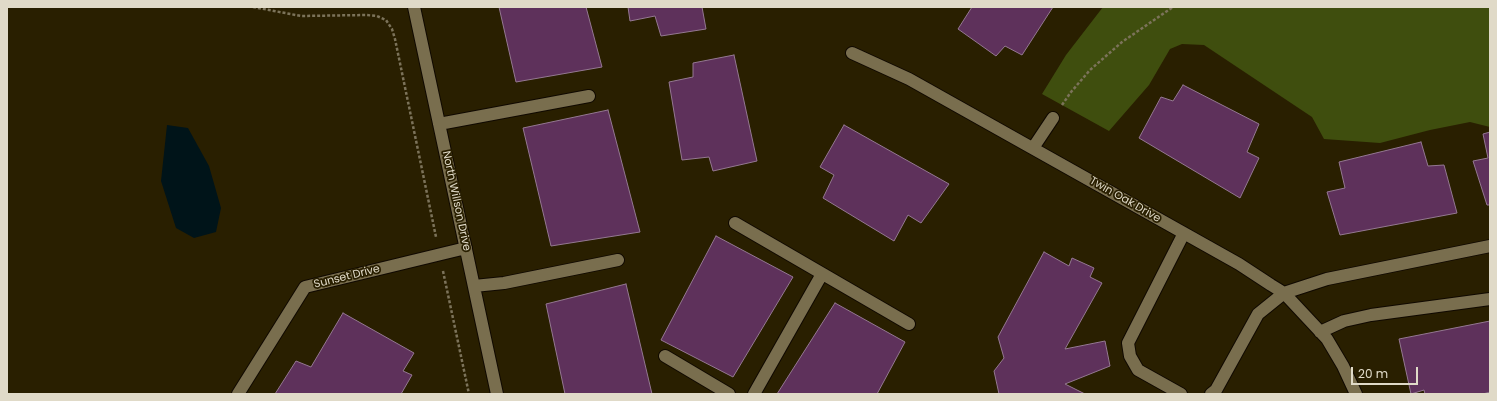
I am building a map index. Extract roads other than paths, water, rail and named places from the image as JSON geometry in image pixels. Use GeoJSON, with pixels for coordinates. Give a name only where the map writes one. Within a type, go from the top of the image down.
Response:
{"type":"FeatureCollection","features":[{"type":"Feature","properties":{"kind":"street","name":"North Willson Drive"},"geometry":{"type":"LineString","coordinates":[[414,7],[497,394]]}},
{"type":"Feature","properties":{"kind":"street","name":"Twin Oak Drive"},"geometry":{"type":"LineString","coordinates":[[852,53],[909,79],[1240,264],[1284,293],[1327,339],[1343,366],[1356,394]]}},
{"type":"Feature","properties":{"kind":"street"},"geometry":{"type":"LineString","coordinates":[[439,124],[589,96]]}},
{"type":"Feature","properties":{"kind":"street"},"geometry":{"type":"LineString","coordinates":[[1033,148],[1053,118]]}},
{"type":"Feature","properties":{"kind":"street"},"geometry":{"type":"LineString","coordinates":[[735,224],[909,324]]}},
{"type":"Feature","properties":{"kind":"street"},"geometry":{"type":"LineString","coordinates":[[1181,394],[1138,370],[1130,356],[1128,343],[1184,233]]}},
{"type":"Feature","properties":{"kind":"street"},"geometry":{"type":"LineString","coordinates":[[1211,394],[1216,390],[1258,314],[1284,293],[1326,279],[1490,246]]}},
{"type":"Feature","properties":{"kind":"street","name":"Sunset Drive"},"geometry":{"type":"LineString","coordinates":[[238,394],[305,287],[466,248]]}},
{"type":"Feature","properties":{"kind":"street"},"geometry":{"type":"LineString","coordinates":[[474,286],[504,283],[618,260]]}},
{"type":"Feature","properties":{"kind":"street"},"geometry":{"type":"LineString","coordinates":[[754,394],[822,274]]}},
{"type":"Feature","properties":{"kind":"street"},"geometry":{"type":"LineString","coordinates":[[1320,332],[1344,321],[1370,315],[1490,299]]}},
{"type":"Feature","properties":{"kind":"street"},"geometry":{"type":"LineString","coordinates":[[665,356],[729,394]]}}]}
